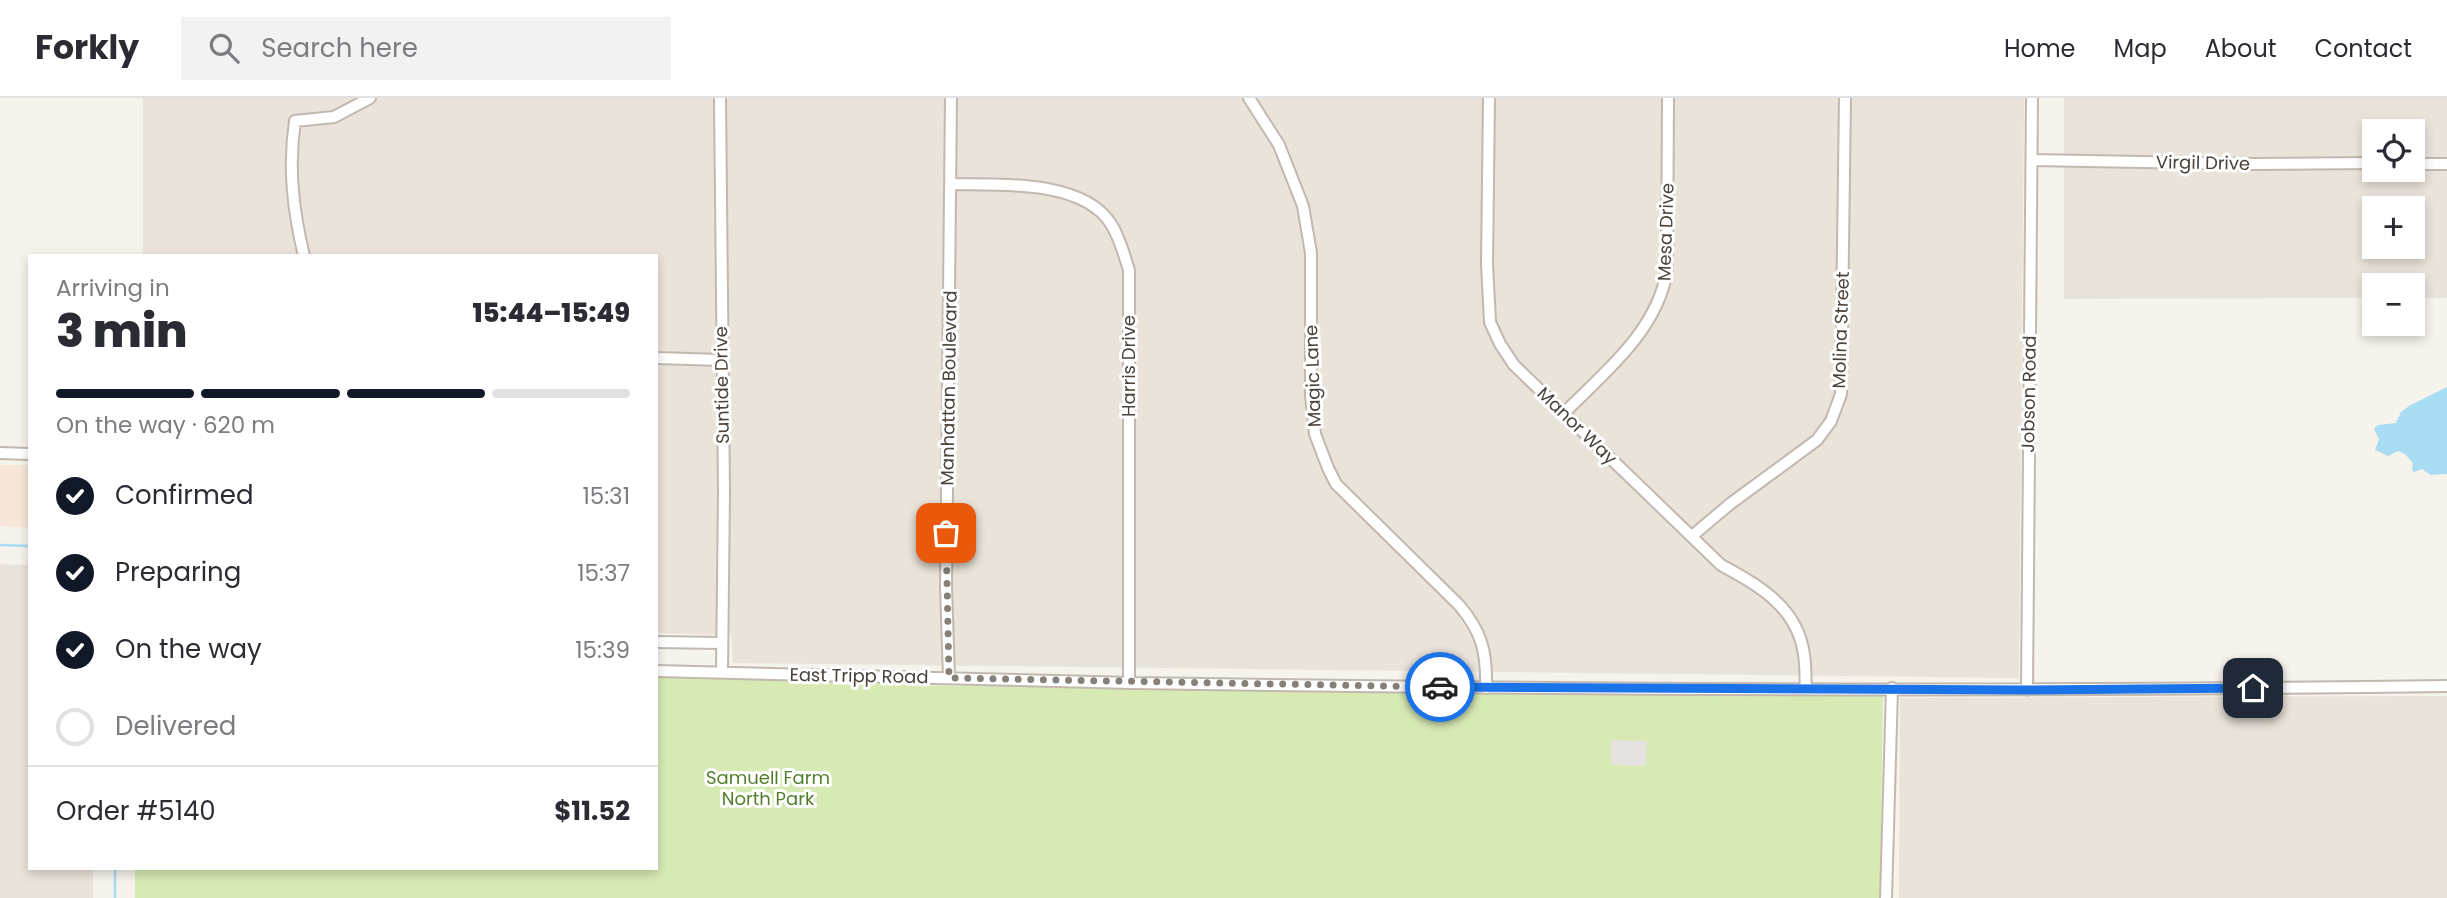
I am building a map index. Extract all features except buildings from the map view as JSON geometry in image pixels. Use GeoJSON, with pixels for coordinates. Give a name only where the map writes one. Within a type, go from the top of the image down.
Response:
{"type":"FeatureCollection","features":[{"type":"Feature","properties":{"kind":"street"},"geometry":{"type":"LineString","coordinates":[[304,254],[292,201],[295,121],[334,117],[370,98]]}},
{"type":"Feature","properties":{"kind":"street","name":"Suntide Drive"},"geometry":{"type":"LineString","coordinates":[[720,98],[724,492],[722,672]]}},
{"type":"Feature","properties":{"kind":"street","name":"Manhattan Boulevard"},"geometry":{"type":"LineString","coordinates":[[949,678],[946,586],[951,98]]}},
{"type":"Feature","properties":{"kind":"street","name":"Magic Lane"},"geometry":{"type":"LineString","coordinates":[[1249,98],[1279,145],[1303,206],[1311,253],[1311,395],[1315,434],[1336,484],[1474,623],[1487,661],[1486,688]]}},
{"type":"Feature","properties":{"kind":"street","name":"Manor Way"},"geometry":{"type":"LineString","coordinates":[[1489,98],[1487,264],[1490,322],[1500,344],[1514,365],[1721,565],[1762,587],[1784,608],[1795,625],[1804,652],[1806,688]]}},
{"type":"Feature","properties":{"kind":"street","name":"Mesa Drive"},"geometry":{"type":"LineString","coordinates":[[1564,413],[1647,325],[1664,288],[1667,271],[1668,98]]}},
{"type":"Feature","properties":{"kind":"street","name":"Molina Street"},"geometry":{"type":"LineString","coordinates":[[1692,536],[1730,503],[1817,440],[1831,421],[1841,394],[1845,98]]}},
{"type":"Feature","properties":{"kind":"street","name":"Jobson Road"},"geometry":{"type":"LineString","coordinates":[[2027,690],[2032,98]]}},
{"type":"Feature","properties":{"kind":"street","name":"Virgil Drive"},"geometry":{"type":"LineString","coordinates":[[2032,160],[2362,163]]}},
{"type":"Feature","properties":{"kind":"street"},"geometry":{"type":"LineString","coordinates":[[2425,164],[2447,164]]}},
{"type":"Feature","properties":{"kind":"street","name":"Harris Drive"},"geometry":{"type":"LineString","coordinates":[[952,184],[1046,187],[1084,201],[1098,211],[1111,222],[1121,243],[1129,270],[1129,683]]}},
{"type":"Feature","properties":{"kind":"street"},"geometry":{"type":"LineString","coordinates":[[658,358],[721,360]]}},
{"type":"Feature","properties":{"kind":"street"},"geometry":{"type":"LineString","coordinates":[[0,453],[28,454]]}},
{"type":"Feature","properties":{"kind":"street"},"geometry":{"type":"LineString","coordinates":[[658,642],[722,643]]}},
{"type":"Feature","properties":{"kind":"street","name":"East Tripp Road"},"geometry":{"type":"LineString","coordinates":[[658,671],[1129,683],[1486,688],[2027,690],[2447,686]]}},
{"type":"Feature","properties":{"kind":"street"},"geometry":{"type":"LineString","coordinates":[[1886,898],[1892,688]]}},
{"type":"Feature","properties":{"kind":"shaded area"},"geometry":{"type":"Polygon","coordinates":[[[143,98],[2024,98],[2019,678],[733,663],[731,635],[658,633],[658,254],[143,254],[143,98]]]}},
{"type":"Feature","properties":{"kind":"shaded area"},"geometry":{"type":"Polygon","coordinates":[[[2064,98],[2447,98],[2447,298],[2425,298],[2425,273],[2362,273],[2362,298],[2064,299],[2064,98]]]}},
{"type":"Feature","properties":{"kind":"shaded area"},"geometry":{"type":"Polygon","coordinates":[[[0,465],[28,465],[28,528],[0,526],[0,465]]]}},
{"type":"Feature","properties":{"kind":"shaded area"},"geometry":{"type":"Polygon","coordinates":[[[0,564],[28,565],[28,870],[93,870],[93,898],[0,898],[0,564]]]}},
{"type":"Feature","properties":{"kind":"shaded area"},"geometry":{"type":"Polygon","coordinates":[[[2447,696],[2447,898],[1899,898],[1900,698],[2447,696]]]}},
{"type":"Feature","properties":{"kind":"shaded area"},"geometry":{"type":"Polygon","coordinates":[[[1611,740],[1647,741],[1646,766],[1611,765],[1611,740]]]}},
{"type":"Feature","properties":{"kind":"green space","name":"Samuell Farm North Park"},"geometry":{"type":"Polygon","coordinates":[[[658,676],[948,686],[1883,693],[1880,898],[135,898],[135,870],[658,870],[658,676]]]}},
{"type":"Feature","properties":{"kind":"water"},"geometry":{"type":"Polygon","coordinates":[[[2447,387],[2447,474],[2431,475],[2422,469],[2414,472],[2413,463],[2405,454],[2398,451],[2388,456],[2375,450],[2379,439],[2374,429],[2378,425],[2396,423],[2401,412],[2409,406],[2447,387]]]}},
{"type":"Feature","properties":{"kind":"waterway"},"geometry":{"type":"LineString","coordinates":[[0,545],[28,546]]}},
{"type":"Feature","properties":{"kind":"waterway"},"geometry":{"type":"LineString","coordinates":[[115,870],[115,898]]}},
{"type":"Feature","properties":{"kind":"way so far"},"geometry":{"type":"LineString","coordinates":[[946,533],[949,678],[1440,687]]}},
{"type":"Feature","properties":{"kind":"route"},"geometry":{"type":"LineString","coordinates":[[1440,687],[2027,690],[2253,688]]}}]}
